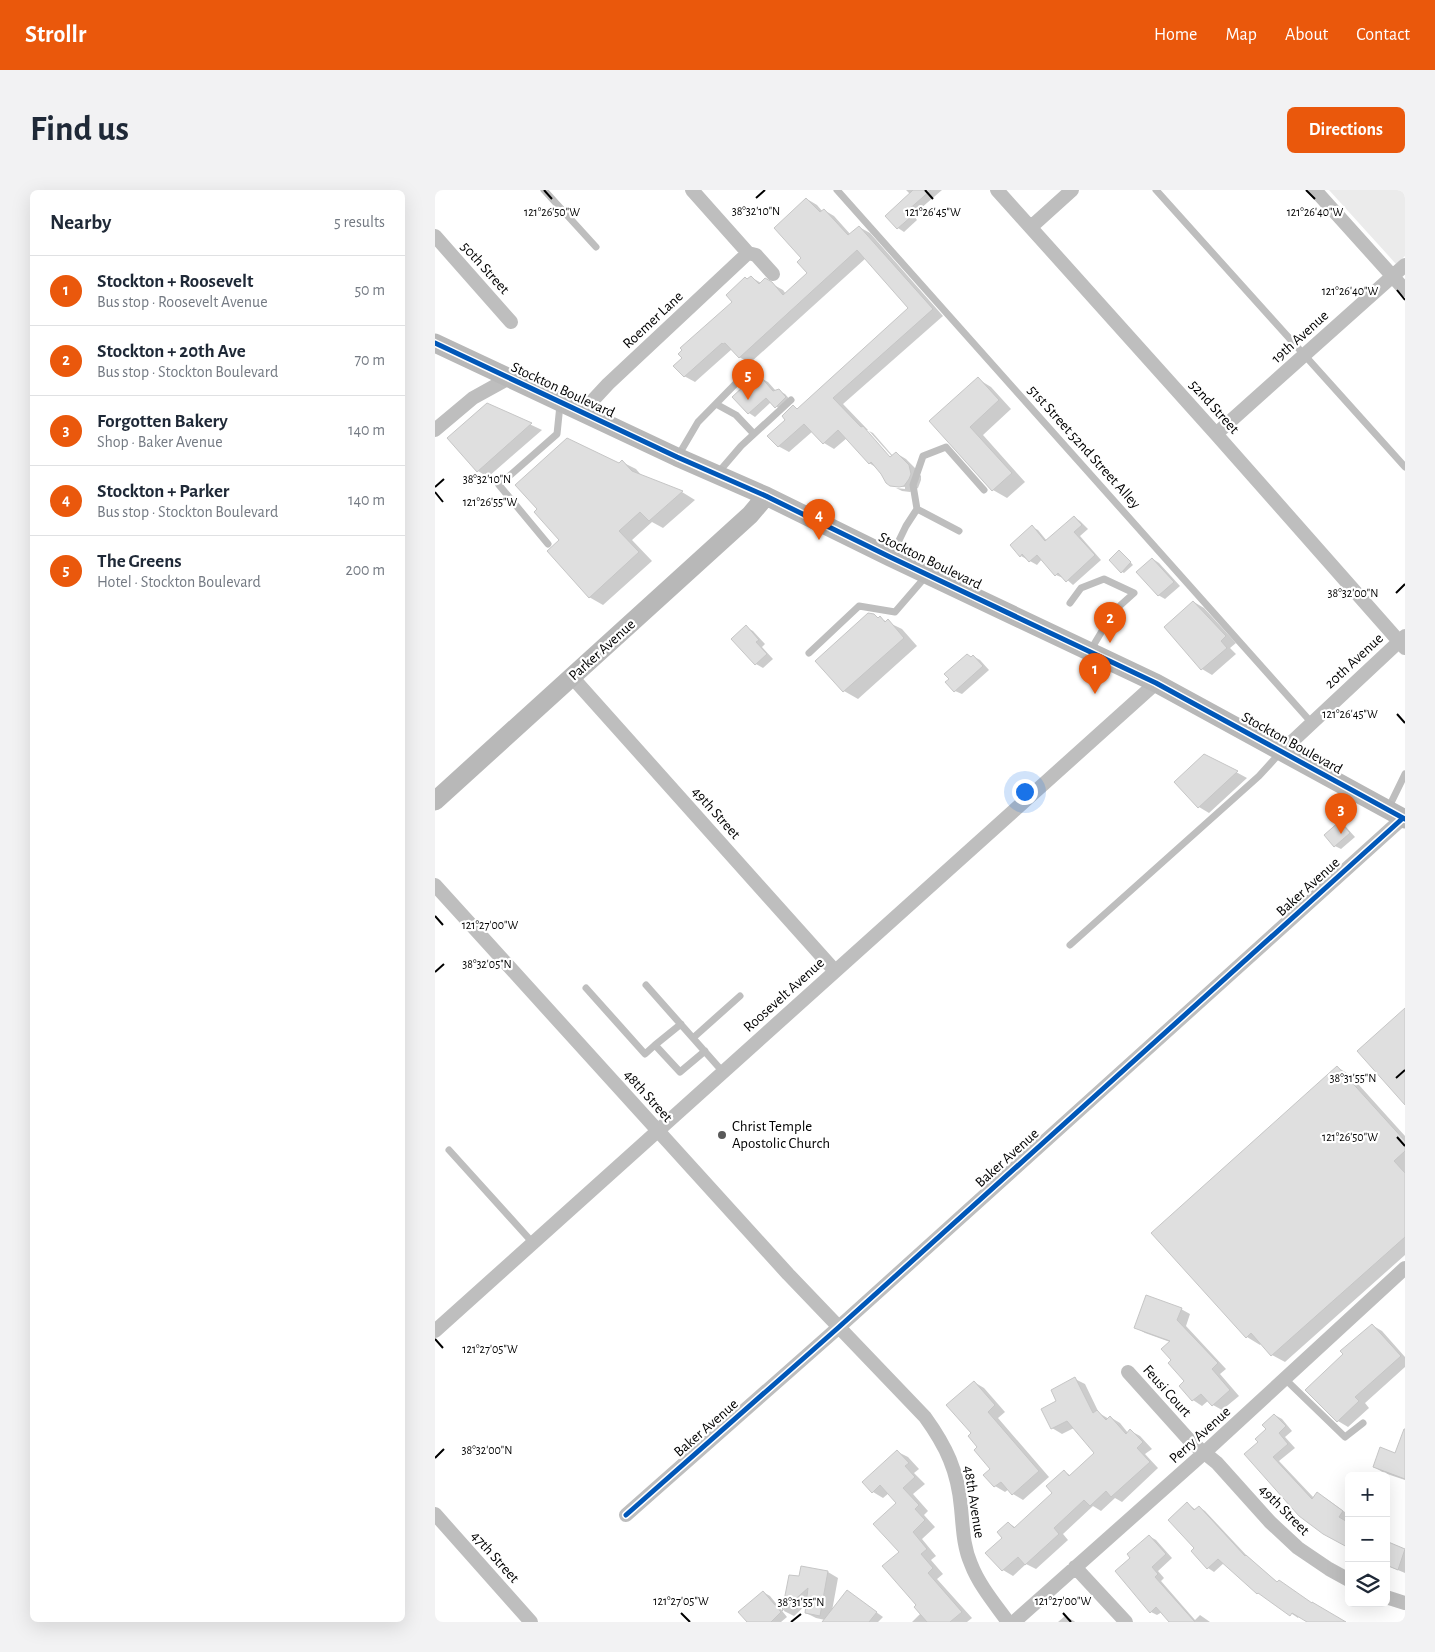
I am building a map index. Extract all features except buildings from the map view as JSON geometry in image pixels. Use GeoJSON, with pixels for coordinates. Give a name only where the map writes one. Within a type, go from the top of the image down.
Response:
{"type":"FeatureCollection","features":[{"type":"Feature","properties":{"kind":"main road","name":"Stockton Boulevard"},"geometry":{"type":"LineString","coordinates":[[435,343],[677,457],[766,496],[1156,683],[1399,815]]}},
{"type":"Feature","properties":{"kind":"main road","name":"Parker Avenue"},"geometry":{"type":"LineString","coordinates":[[435,801],[750,515],[766,496]]}},
{"type":"Feature","properties":{"kind":"street"},"geometry":{"type":"LineString","coordinates":[[691,190],[748,254],[756,255],[773,274]]}},
{"type":"Feature","properties":{"kind":"street","name":"52nd Street"},"geometry":{"type":"LineString","coordinates":[[997,190],[1403,642]]}},
{"type":"Feature","properties":{"kind":"street"},"geometry":{"type":"LineString","coordinates":[[1031,227],[1072,190]]}},
{"type":"Feature","properties":{"kind":"street"},"geometry":{"type":"LineString","coordinates":[[1315,190],[1405,290]]}},
{"type":"Feature","properties":{"kind":"street","name":"50th Street"},"geometry":{"type":"LineString","coordinates":[[435,236],[511,322]]}},
{"type":"Feature","properties":{"kind":"street","name":"Roemer Lane"},"geometry":{"type":"LineString","coordinates":[[582,412],[608,384],[748,254]]}},
{"type":"Feature","properties":{"kind":"street","name":"19th Avenue"},"geometry":{"type":"LineString","coordinates":[[1216,434],[1405,265]]}},
{"type":"Feature","properties":{"kind":"street"},"geometry":{"type":"LineString","coordinates":[[435,430],[473,398],[509,378]]}},
{"type":"Feature","properties":{"kind":"street","name":"20th Avenue"},"geometry":{"type":"LineString","coordinates":[[1282,751],[1311,722],[1403,642]]}},
{"type":"Feature","properties":{"kind":"street","name":"49th Street"},"geometry":{"type":"LineString","coordinates":[[572,677],[835,971]]}},
{"type":"Feature","properties":{"kind":"street","name":"Roosevelt Avenue"},"geometry":{"type":"LineString","coordinates":[[435,1331],[1156,683]]}},
{"type":"Feature","properties":{"kind":"street","name":"Baker Avenue"},"geometry":{"type":"LineString","coordinates":[[626,1515],[839,1327],[1399,815]]}},
{"type":"Feature","properties":{"kind":"street","name":"48th Street"},"geometry":{"type":"LineString","coordinates":[[435,885],[788,1274],[839,1327]]}},
{"type":"Feature","properties":{"kind":"street","name":"Perry Avenue"},"geometry":{"type":"LineString","coordinates":[[1014,1622],[1204,1453],[1405,1268]]}},
{"type":"Feature","properties":{"kind":"street","name":"48th Avenue"},"geometry":{"type":"LineString","coordinates":[[839,1327],[925,1417],[938,1435],[949,1455],[956,1476],[965,1547],[971,1566],[981,1585],[1008,1622]]}},
{"type":"Feature","properties":{"kind":"street","name":"Feusi Court"},"geometry":{"type":"LineString","coordinates":[[1128,1372],[1191,1442],[1204,1453]]}},
{"type":"Feature","properties":{"kind":"street","name":"49th Street"},"geometry":{"type":"LineString","coordinates":[[1204,1453],[1217,1463],[1269,1522],[1298,1548],[1345,1578]]}},
{"type":"Feature","properties":{"kind":"street","name":"47th Street"},"geometry":{"type":"LineString","coordinates":[[435,1514],[531,1622]]}},
{"type":"Feature","properties":{"kind":"street"},"geometry":{"type":"LineString","coordinates":[[1075,1567],[1126,1622]]}},
{"type":"Feature","properties":{"kind":"street"},"geometry":{"type":"LineString","coordinates":[[1390,1598],[1405,1603]]}},
{"type":"Feature","properties":{"kind":"lane"},"geometry":{"type":"LineString","coordinates":[[544,190],[596,247]]}},
{"type":"Feature","properties":{"kind":"lane","name":"51st Street 52nd Street Alley"},"geometry":{"type":"LineString","coordinates":[[837,190],[1311,722]]}},
{"type":"Feature","properties":{"kind":"lane"},"geometry":{"type":"LineString","coordinates":[[1156,190],[1405,467]]}},
{"type":"Feature","properties":{"kind":"lane"},"geometry":{"type":"LineString","coordinates":[[677,457],[698,422],[751,368]]}},
{"type":"Feature","properties":{"kind":"lane"},"geometry":{"type":"LineString","coordinates":[[717,474],[741,446],[791,400]]}},
{"type":"Feature","properties":{"kind":"lane"},"geometry":{"type":"LineString","coordinates":[[548,544],[499,485],[557,434],[561,402]]}},
{"type":"Feature","properties":{"kind":"lane"},"geometry":{"type":"LineString","coordinates":[[715,404],[736,415],[754,434]]}},
{"type":"Feature","properties":{"kind":"lane"},"geometry":{"type":"LineString","coordinates":[[891,557],[906,526],[917,509],[913,485],[923,456],[946,447],[984,490]]}},
{"type":"Feature","properties":{"kind":"lane"},"geometry":{"type":"LineString","coordinates":[[917,509],[959,531]]}},
{"type":"Feature","properties":{"kind":"lane"},"geometry":{"type":"LineString","coordinates":[[809,654],[859,606],[895,612],[927,574]]}},
{"type":"Feature","properties":{"kind":"lane"},"geometry":{"type":"LineString","coordinates":[[1069,603],[1081,588],[1104,579],[1134,593],[1114,611],[1090,652]]}},
{"type":"Feature","properties":{"kind":"lane"},"geometry":{"type":"LineString","coordinates":[[1070,945],[1259,776],[1282,751]]}},
{"type":"Feature","properties":{"kind":"lane"},"geometry":{"type":"LineString","coordinates":[[1399,815],[1405,774]]}},
{"type":"Feature","properties":{"kind":"lane"},"geometry":{"type":"LineString","coordinates":[[646,985],[723,1072]]}},
{"type":"Feature","properties":{"kind":"lane"},"geometry":{"type":"LineString","coordinates":[[586,988],[645,1054],[681,1024]]}},
{"type":"Feature","properties":{"kind":"lane"},"geometry":{"type":"LineString","coordinates":[[693,1038],[740,996]]}},
{"type":"Feature","properties":{"kind":"lane"},"geometry":{"type":"LineString","coordinates":[[655,1045],[680,1072],[705,1051]]}},
{"type":"Feature","properties":{"kind":"lane"},"geometry":{"type":"LineString","coordinates":[[449,1150],[533,1243]]}},
{"type":"Feature","properties":{"kind":"lane"},"geometry":{"type":"LineString","coordinates":[[1285,1379],[1345,1437],[1363,1423]]}},
{"type":"Feature","properties":{"kind":"shaded area"},"geometry":{"type":"Polygon","coordinates":[[[1329,190],[1405,190],[1405,256],[1396,264],[1329,190]]]}},
{"type":"Feature","properties":{"kind":"cycle path"},"geometry":{"type":"LineString","coordinates":[[435,343],[677,457],[766,496],[1156,683],[1405,819]]}},
{"type":"Feature","properties":{"kind":"cycle path"},"geometry":{"type":"LineString","coordinates":[[626,1515],[839,1327],[1403,818]]}},
{"type":"Feature","properties":{"kind":"place","name":"The Greens"},"geometry":{"type":"Point","coordinates":[748,400]}},
{"type":"Feature","properties":{"kind":"place","name":"Stockton + Parker"},"geometry":{"type":"Point","coordinates":[819,540]}},
{"type":"Feature","properties":{"kind":"place","name":"Stockton + 20th Ave"},"geometry":{"type":"Point","coordinates":[1110,643]}},
{"type":"Feature","properties":{"kind":"place","name":"Stockton + Roosevelt"},"geometry":{"type":"Point","coordinates":[1095,694]}},
{"type":"Feature","properties":{"kind":"place","name":"Forgotten Bakery"},"geometry":{"type":"Point","coordinates":[1341,834]}},
{"type":"Feature","properties":{"kind":"place","name":"Christ Temple Apostolic Church"},"geometry":{"type":"Point","coordinates":[722,1135]}}]}
